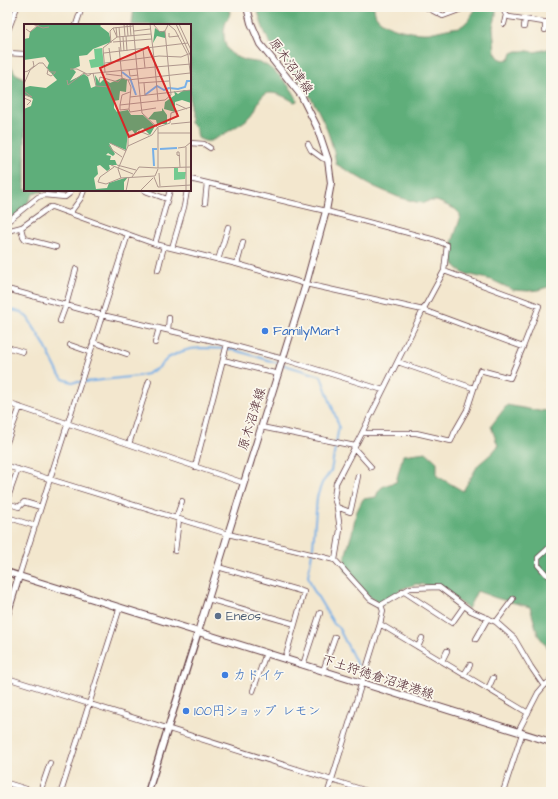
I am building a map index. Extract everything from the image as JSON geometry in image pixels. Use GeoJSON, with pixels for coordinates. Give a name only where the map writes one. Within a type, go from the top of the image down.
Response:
{"type":"FeatureCollection","features":[{"type":"Feature","properties":{"kind":"main road","name":"原木沼津線"},"geometry":{"type":"LineString","coordinates":[[198,632],[306,284],[326,211],[331,183],[328,160],[317,127],[301,95],[260,44],[251,23],[247,7]]}},
{"type":"Feature","properties":{"kind":"main road"},"geometry":{"type":"LineString","coordinates":[[7,616],[19,576],[198,632]]}},
{"type":"Feature","properties":{"kind":"main road","name":"下土狩徳倉沼津港線"},"geometry":{"type":"LineString","coordinates":[[198,632],[551,742]]}},
{"type":"Feature","properties":{"kind":"street"},"geometry":{"type":"LineString","coordinates":[[7,33],[17,7]]}},
{"type":"Feature","properties":{"kind":"street"},"geometry":{"type":"LineString","coordinates":[[76,24],[82,7]]}},
{"type":"Feature","properties":{"kind":"street"},"geometry":{"type":"LineString","coordinates":[[426,7],[443,16],[467,7]]}},
{"type":"Feature","properties":{"kind":"street"},"geometry":{"type":"LineString","coordinates":[[502,7],[506,15],[504,24]]}},
{"type":"Feature","properties":{"kind":"street"},"geometry":{"type":"LineString","coordinates":[[506,15],[509,17],[551,23]]}},
{"type":"Feature","properties":{"kind":"street"},"geometry":{"type":"LineString","coordinates":[[524,19],[524,27]]}},
{"type":"Feature","properties":{"kind":"street"},"geometry":{"type":"LineString","coordinates":[[545,22],[545,30]]}},
{"type":"Feature","properties":{"kind":"street"},"geometry":{"type":"LineString","coordinates":[[7,53],[24,54]]}},
{"type":"Feature","properties":{"kind":"street"},"geometry":{"type":"LineString","coordinates":[[191,143],[204,144],[210,148]]}},
{"type":"Feature","properties":{"kind":"street"},"geometry":{"type":"LineString","coordinates":[[308,144],[311,150],[322,158],[328,160]]}},
{"type":"Feature","properties":{"kind":"street"},"geometry":{"type":"LineString","coordinates":[[191,179],[326,211],[435,240],[447,245],[444,271],[336,483],[334,498],[340,530],[335,560]]}},
{"type":"Feature","properties":{"kind":"street"},"geometry":{"type":"LineString","coordinates":[[205,203],[207,183]]}},
{"type":"Feature","properties":{"kind":"street"},"geometry":{"type":"LineString","coordinates":[[7,222],[38,197],[65,197],[70,191]]}},
{"type":"Feature","properties":{"kind":"street"},"geometry":{"type":"LineString","coordinates":[[70,213],[81,198],[84,191]]}},
{"type":"Feature","properties":{"kind":"street"},"geometry":{"type":"LineString","coordinates":[[146,191],[167,199]]}},
{"type":"Feature","properties":{"kind":"street"},"geometry":{"type":"LineString","coordinates":[[155,244],[170,191]]}},
{"type":"Feature","properties":{"kind":"street"},"geometry":{"type":"LineString","coordinates":[[172,248],[184,207],[187,191]]}},
{"type":"Feature","properties":{"kind":"street"},"geometry":{"type":"LineString","coordinates":[[7,231],[20,228],[50,207],[155,244],[237,264],[306,284],[423,310],[523,348]]}},
{"type":"Feature","properties":{"kind":"street"},"geometry":{"type":"LineString","coordinates":[[218,260],[228,227]]}},
{"type":"Feature","properties":{"kind":"street"},"geometry":{"type":"LineString","coordinates":[[20,228],[25,238],[56,247]]}},
{"type":"Feature","properties":{"kind":"street"},"geometry":{"type":"LineString","coordinates":[[7,572],[19,576],[128,234]]}},
{"type":"Feature","properties":{"kind":"street"},"geometry":{"type":"LineString","coordinates":[[237,264],[243,242]]}},
{"type":"Feature","properties":{"kind":"street"},"geometry":{"type":"LineString","coordinates":[[158,270],[164,246]]}},
{"type":"Feature","properties":{"kind":"street"},"geometry":{"type":"LineString","coordinates":[[60,321],[76,269]]}},
{"type":"Feature","properties":{"kind":"street"},"geometry":{"type":"LineString","coordinates":[[362,433],[416,433],[451,441],[467,410],[480,370],[510,378],[539,306],[444,271]]}},
{"type":"Feature","properties":{"kind":"street"},"geometry":{"type":"LineString","coordinates":[[7,289],[102,315],[227,344],[383,390]]}},
{"type":"Feature","properties":{"kind":"street"},"geometry":{"type":"LineString","coordinates":[[168,330],[169,318]]}},
{"type":"Feature","properties":{"kind":"street"},"geometry":{"type":"LineString","coordinates":[[155,343],[159,328]]}},
{"type":"Feature","properties":{"kind":"street"},"geometry":{"type":"LineString","coordinates":[[93,342],[127,354]]}},
{"type":"Feature","properties":{"kind":"street"},"geometry":{"type":"LineString","coordinates":[[195,467],[227,344]]}},
{"type":"Feature","properties":{"kind":"street"},"geometry":{"type":"LineString","coordinates":[[70,345],[90,352]]}},
{"type":"Feature","properties":{"kind":"street"},"geometry":{"type":"LineString","coordinates":[[7,347],[24,352]]}},
{"type":"Feature","properties":{"kind":"street"},"geometry":{"type":"LineString","coordinates":[[223,360],[279,371]]}},
{"type":"Feature","properties":{"kind":"street"},"geometry":{"type":"LineString","coordinates":[[398,362],[473,388]]}},
{"type":"Feature","properties":{"kind":"street"},"geometry":{"type":"LineString","coordinates":[[129,444],[149,381]]}},
{"type":"Feature","properties":{"kind":"street"},"geometry":{"type":"LineString","coordinates":[[7,403],[244,483]]}},
{"type":"Feature","properties":{"kind":"street"},"geometry":{"type":"LineString","coordinates":[[7,442],[20,407]]}},
{"type":"Feature","properties":{"kind":"street"},"geometry":{"type":"LineString","coordinates":[[261,427],[355,447],[371,467]]}},
{"type":"Feature","properties":{"kind":"street"},"geometry":{"type":"LineString","coordinates":[[7,466],[228,534],[335,560],[370,599],[381,605],[383,610],[380,624],[328,792]]}},
{"type":"Feature","properties":{"kind":"street"},"geometry":{"type":"LineString","coordinates":[[18,469],[7,502],[19,507],[24,502],[41,507]]}},
{"type":"Feature","properties":{"kind":"street"},"geometry":{"type":"LineString","coordinates":[[337,508],[350,512],[358,476]]}},
{"type":"Feature","properties":{"kind":"street"},"geometry":{"type":"LineString","coordinates":[[175,551],[178,519],[182,501]]}},
{"type":"Feature","properties":{"kind":"street"},"geometry":{"type":"LineString","coordinates":[[7,517],[35,526]]}},
{"type":"Feature","properties":{"kind":"street"},"geometry":{"type":"LineString","coordinates":[[551,546],[538,558],[538,565],[546,574],[551,576]]}},
{"type":"Feature","properties":{"kind":"street"},"geometry":{"type":"LineString","coordinates":[[218,567],[304,592],[285,659]]}},
{"type":"Feature","properties":{"kind":"street"},"geometry":{"type":"LineString","coordinates":[[381,605],[410,588],[439,588],[471,611],[496,622],[514,638],[544,686]]}},
{"type":"Feature","properties":{"kind":"street"},"geometry":{"type":"LineString","coordinates":[[403,591],[452,623],[464,606]]}},
{"type":"Feature","properties":{"kind":"street"},"geometry":{"type":"LineString","coordinates":[[208,599],[295,624]]}},
{"type":"Feature","properties":{"kind":"street"},"geometry":{"type":"LineString","coordinates":[[496,622],[513,599]]}},
{"type":"Feature","properties":{"kind":"street"},"geometry":{"type":"LineString","coordinates":[[61,792],[120,607]]}},
{"type":"Feature","properties":{"kind":"street"},"geometry":{"type":"LineString","coordinates":[[303,664],[320,613]]}},
{"type":"Feature","properties":{"kind":"street"},"geometry":{"type":"LineString","coordinates":[[476,639],[488,618]]}},
{"type":"Feature","properties":{"kind":"street"},"geometry":{"type":"LineString","coordinates":[[380,624],[528,713]]}},
{"type":"Feature","properties":{"kind":"street"},"geometry":{"type":"LineString","coordinates":[[148,792],[198,632]]}},
{"type":"Feature","properties":{"kind":"street"},"geometry":{"type":"LineString","coordinates":[[323,671],[335,637]]}},
{"type":"Feature","properties":{"kind":"street"},"geometry":{"type":"LineString","coordinates":[[418,647],[422,638]]}},
{"type":"Feature","properties":{"kind":"street"},"geometry":{"type":"LineString","coordinates":[[442,661],[447,651]]}},
{"type":"Feature","properties":{"kind":"street"},"geometry":{"type":"LineString","coordinates":[[253,691],[266,653]]}},
{"type":"Feature","properties":{"kind":"street"},"geometry":{"type":"LineString","coordinates":[[464,675],[470,665]]}},
{"type":"Feature","properties":{"kind":"street"},"geometry":{"type":"LineString","coordinates":[[7,678],[370,792]]}},
{"type":"Feature","properties":{"kind":"street"},"geometry":{"type":"LineString","coordinates":[[488,689],[493,678]]}},
{"type":"Feature","properties":{"kind":"street"},"geometry":{"type":"LineString","coordinates":[[503,792],[520,733],[528,713],[544,686],[551,680]]}},
{"type":"Feature","properties":{"kind":"street"},"geometry":{"type":"LineString","coordinates":[[40,792],[50,762]]}},
{"type":"Feature","properties":{"kind":"street"},"geometry":{"type":"LineString","coordinates":[[7,783],[36,792]]}},
{"type":"Feature","properties":{"kind":"green space"},"geometry":{"type":"Polygon","coordinates":[[[134,7],[224,7],[230,11],[224,32],[224,40],[228,50],[232,54],[241,58],[262,63],[272,69],[293,91],[297,101],[294,102],[272,93],[265,94],[260,99],[254,112],[242,123],[213,140],[205,141],[198,138],[196,128],[191,124],[191,24],[132,24],[134,7]]]}},
{"type":"Feature","properties":{"kind":"green space"},"geometry":{"type":"Polygon","coordinates":[[[257,7],[374,7],[376,16],[380,21],[386,24],[401,30],[429,33],[460,27],[468,21],[477,7],[496,7],[496,16],[493,27],[495,52],[499,58],[504,60],[510,59],[512,53],[517,51],[535,52],[551,48],[551,286],[538,290],[513,290],[492,280],[463,273],[455,266],[451,256],[452,243],[460,219],[460,214],[455,209],[437,201],[423,203],[398,197],[375,187],[336,164],[334,152],[326,127],[314,102],[287,63],[271,44],[262,26],[257,7]]]}},
{"type":"Feature","properties":{"kind":"green space"},"geometry":{"type":"Polygon","coordinates":[[[7,60],[15,73],[24,78],[24,191],[45,191],[34,193],[23,210],[7,221],[7,60]]]}},
{"type":"Feature","properties":{"kind":"green space"},"geometry":{"type":"Polygon","coordinates":[[[45,191],[66,191],[63,193],[45,191]]]}},
{"type":"Feature","properties":{"kind":"green space"},"geometry":{"type":"Polygon","coordinates":[[[507,405],[539,411],[551,410],[551,652],[538,635],[530,607],[496,598],[477,591],[468,609],[438,586],[416,584],[402,589],[381,605],[366,594],[345,570],[345,557],[356,513],[363,499],[376,497],[379,490],[385,485],[396,482],[403,455],[426,452],[437,462],[437,476],[463,491],[478,465],[498,446],[491,426],[507,405]]]}},
{"type":"Feature","properties":{"kind":"waterway"},"geometry":{"type":"LineString","coordinates":[[7,309],[21,312],[28,318],[44,344],[59,374],[63,379],[72,382],[85,382],[147,374],[158,368],[168,358],[180,352],[201,348],[231,349],[321,376],[339,426],[331,471],[322,483],[317,497],[313,547],[308,576],[313,589],[334,624],[338,627],[360,670]]}},
{"type":"Feature","properties":{"kind":"place","name":"FamilyMart"},"geometry":{"type":"Point","coordinates":[265,331]}},
{"type":"Feature","properties":{"kind":"place","name":"Eneos"},"geometry":{"type":"Point","coordinates":[218,616]}},
{"type":"Feature","properties":{"kind":"place","name":"カドイケ"},"geometry":{"type":"Point","coordinates":[225,675]}},
{"type":"Feature","properties":{"kind":"place","name":"100円ショップ レモン"},"geometry":{"type":"Point","coordinates":[186,711]}}]}
